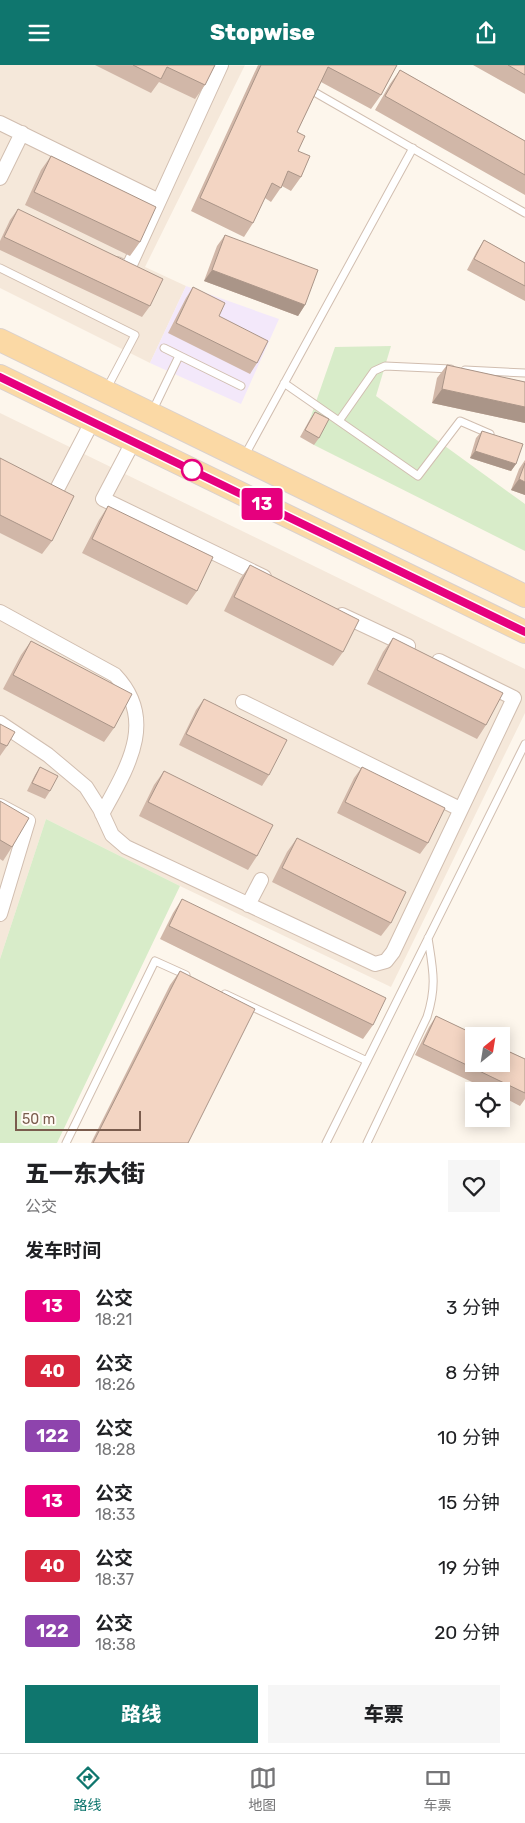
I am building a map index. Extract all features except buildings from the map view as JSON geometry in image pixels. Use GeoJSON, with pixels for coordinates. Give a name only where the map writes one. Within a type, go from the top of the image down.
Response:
{"type":"FeatureCollection","features":[{"type":"Feature","properties":{"kind":"main road"},"geometry":{"type":"LineString","coordinates":[[0,340],[525,596]]}},
{"type":"Feature","properties":{"kind":"main road"},"geometry":{"type":"LineString","coordinates":[[0,377],[525,632]]}},
{"type":"Feature","properties":{"kind":"street"},"geometry":{"type":"LineString","coordinates":[[101,256],[128,269],[221,65]]}},
{"type":"Feature","properties":{"kind":"street"},"geometry":{"type":"LineString","coordinates":[[0,123],[160,201]]}},
{"type":"Feature","properties":{"kind":"street"},"geometry":{"type":"LineString","coordinates":[[0,178],[22,133]]}},
{"type":"Feature","properties":{"kind":"street"},"geometry":{"type":"LineString","coordinates":[[55,493],[92,421]]}},
{"type":"Feature","properties":{"kind":"street"},"geometry":{"type":"LineString","coordinates":[[133,442],[103,499],[273,581]]}},
{"type":"Feature","properties":{"kind":"street"},"geometry":{"type":"LineString","coordinates":[[0,723],[48,755],[86,787],[112,835],[126,847],[365,961],[375,964],[386,961],[393,952],[514,698],[327,607]]}},
{"type":"Feature","properties":{"kind":"street"},"geometry":{"type":"LineString","coordinates":[[0,612],[115,675],[128,688],[134,704],[135,743],[130,761],[102,814]]}},
{"type":"Feature","properties":{"kind":"street"},"geometry":{"type":"LineString","coordinates":[[244,702],[460,809]]}},
{"type":"Feature","properties":{"kind":"street"},"geometry":{"type":"LineString","coordinates":[[0,806],[28,821],[1,907]]}},
{"type":"Feature","properties":{"kind":"street"},"geometry":{"type":"LineString","coordinates":[[248,905],[261,880]]}},
{"type":"Feature","properties":{"kind":"lane"},"geometry":{"type":"LineString","coordinates":[[316,93],[525,213]]}},
{"type":"Feature","properties":{"kind":"lane"},"geometry":{"type":"LineString","coordinates":[[243,459],[413,149]]}},
{"type":"Feature","properties":{"kind":"lane"},"geometry":{"type":"LineString","coordinates":[[0,269],[135,335],[106,392]]}},
{"type":"Feature","properties":{"kind":"lane"},"geometry":{"type":"LineString","coordinates":[[164,348],[241,386]]}},
{"type":"Feature","properties":{"kind":"lane"},"geometry":{"type":"LineString","coordinates":[[151,414],[180,356]]}},
{"type":"Feature","properties":{"kind":"lane"},"geometry":{"type":"LineString","coordinates":[[339,421],[374,371],[385,366],[525,373]]}},
{"type":"Feature","properties":{"kind":"lane"},"geometry":{"type":"LineString","coordinates":[[284,383],[418,476],[460,421],[501,439]]}},
{"type":"Feature","properties":{"kind":"lane"},"geometry":{"type":"LineString","coordinates":[[326,1143],[525,744]]}},
{"type":"Feature","properties":{"kind":"lane"},"geometry":{"type":"LineString","coordinates":[[367,1143],[427,1017],[432,1001],[435,983],[428,938]]}},
{"type":"Feature","properties":{"kind":"lane"},"geometry":{"type":"LineString","coordinates":[[66,1143],[155,961],[190,977]]}},
{"type":"Feature","properties":{"kind":"lane"},"geometry":{"type":"LineString","coordinates":[[217,990],[367,1061]]}},
{"type":"Feature","properties":{"kind":"shaded area"},"geometry":{"type":"Polygon","coordinates":[[[0,65],[245,65],[145,267],[186,286],[150,363],[0,288],[0,65]]]}},
{"type":"Feature","properties":{"kind":"shaded area"},"geometry":{"type":"Polygon","coordinates":[[[186,286],[279,319],[241,404],[150,363],[186,286]]]}},
{"type":"Feature","properties":{"kind":"shaded area"},"geometry":{"type":"Polygon","coordinates":[[[0,413],[525,669],[525,713],[391,987],[180,886],[46,819],[0,959],[0,413]]]}},
{"type":"Feature","properties":{"kind":"green space"},"geometry":{"type":"Polygon","coordinates":[[[391,346],[376,396],[525,504],[525,551],[314,445],[310,419],[335,347],[391,346]]]}},
{"type":"Feature","properties":{"kind":"green space"},"geometry":{"type":"Polygon","coordinates":[[[46,819],[180,886],[57,1143],[0,1143],[0,959],[46,819]]]}},
{"type":"Feature","properties":{"kind":"bus line","name":"13"},"geometry":{"type":"LineString","coordinates":[[0,377],[525,632]]}}]}
